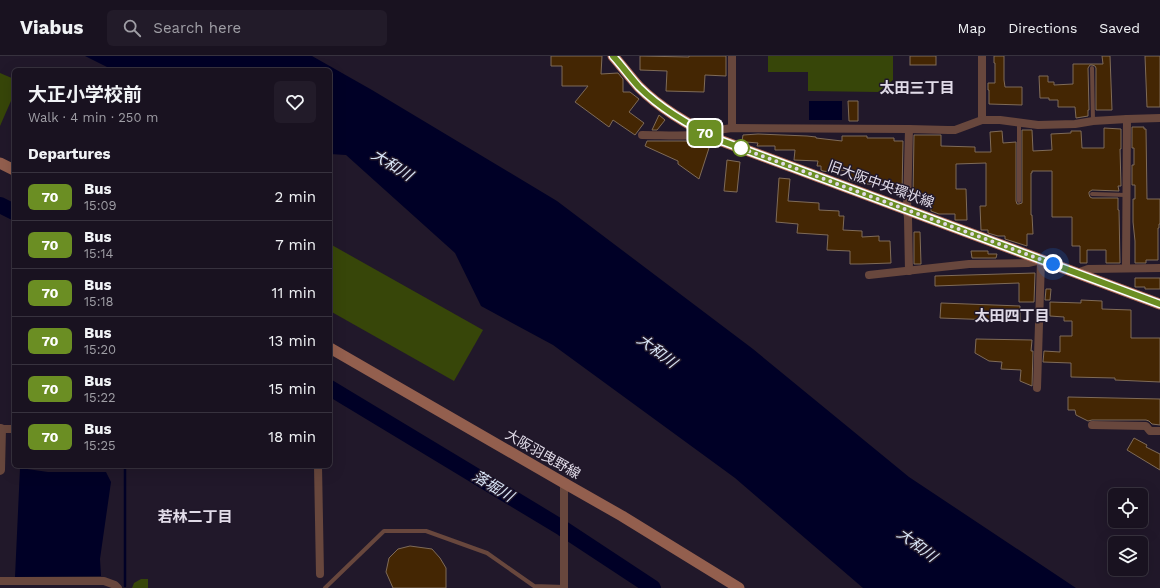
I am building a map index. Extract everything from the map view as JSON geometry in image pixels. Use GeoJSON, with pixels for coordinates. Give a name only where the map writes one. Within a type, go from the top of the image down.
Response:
{"type":"FeatureCollection","features":[{"type":"Feature","properties":{"kind":"main road","name":"旧大阪中央環状線"},"geometry":{"type":"LineString","coordinates":[[613,56],[640,87],[667,110],[706,133],[729,143],[1160,304]]}},
{"type":"Feature","properties":{"kind":"main road"},"geometry":{"type":"LineString","coordinates":[[0,163],[12,169]]}},
{"type":"Feature","properties":{"kind":"main road","name":"大阪羽曳野線"},"geometry":{"type":"LineString","coordinates":[[332,349],[622,516],[739,588]]}},
{"type":"Feature","properties":{"kind":"street"},"geometry":{"type":"LineString","coordinates":[[732,56],[732,128]]}},
{"type":"Feature","properties":{"kind":"street"},"geometry":{"type":"LineString","coordinates":[[982,56],[982,120]]}},
{"type":"Feature","properties":{"kind":"street"},"geometry":{"type":"LineString","coordinates":[[642,135],[694,135],[732,128],[955,130],[982,120],[1000,120],[1038,125],[1075,124],[1092,120],[1160,118]]}},
{"type":"Feature","properties":{"kind":"street"},"geometry":{"type":"LineString","coordinates":[[1126,119],[1126,268]]}},
{"type":"Feature","properties":{"kind":"street"},"geometry":{"type":"LineString","coordinates":[[909,129],[907,209],[909,230],[909,271]]}},
{"type":"Feature","properties":{"kind":"street"},"geometry":{"type":"LineString","coordinates":[[869,275],[969,264],[1028,263],[1041,260],[1037,388]]}},
{"type":"Feature","properties":{"kind":"street"},"geometry":{"type":"LineString","coordinates":[[1077,273],[1088,269],[1160,268]]}},
{"type":"Feature","properties":{"kind":"street"},"geometry":{"type":"LineString","coordinates":[[1092,425],[1146,426],[1150,431],[1160,431]]}},
{"type":"Feature","properties":{"kind":"street"},"geometry":{"type":"LineString","coordinates":[[0,470],[0,429],[12,429]]}},
{"type":"Feature","properties":{"kind":"street"},"geometry":{"type":"LineString","coordinates":[[318,468],[320,574]]}},
{"type":"Feature","properties":{"kind":"street"},"geometry":{"type":"LineString","coordinates":[[564,484],[564,588]]}},
{"type":"Feature","properties":{"kind":"street"},"geometry":{"type":"LineString","coordinates":[[0,582],[104,581],[115,585],[118,588]]}},
{"type":"Feature","properties":{"kind":"lane"},"geometry":{"type":"LineString","coordinates":[[1092,68],[1092,120]]}},
{"type":"Feature","properties":{"kind":"lane"},"geometry":{"type":"LineString","coordinates":[[1019,122],[1019,201]]}},
{"type":"Feature","properties":{"kind":"lane"},"geometry":{"type":"LineString","coordinates":[[1092,194],[1126,195]]}},
{"type":"Feature","properties":{"kind":"lane"},"geometry":{"type":"LineString","coordinates":[[325,588],[384,531],[426,531],[487,553],[534,586],[564,588]]}},
{"type":"Feature","properties":{"kind":"green space"},"geometry":{"type":"Polygon","coordinates":[[[768,56],[893,56],[893,80],[878,92],[808,91],[808,72],[768,72],[768,56]]]}},
{"type":"Feature","properties":{"kind":"green space"},"geometry":{"type":"Polygon","coordinates":[[[0,73],[12,78],[12,99],[0,126],[0,73]]]}},
{"type":"Feature","properties":{"kind":"green space"},"geometry":{"type":"Polygon","coordinates":[[[332,245],[483,330],[454,381],[332,312],[332,245]]]}},
{"type":"Feature","properties":{"kind":"green space"},"geometry":{"type":"Polygon","coordinates":[[[141,579],[148,579],[148,588],[132,588],[134,583],[141,579]]]}},
{"type":"Feature","properties":{"kind":"water","name":"大和川"},"geometry":{"type":"Polygon","coordinates":[[[85,56],[312,56],[372,90],[557,201],[753,349],[909,477],[1076,588],[863,588],[735,478],[553,345],[481,306],[455,253],[346,155],[332,154],[332,68],[109,68],[85,56]]]}},
{"type":"Feature","properties":{"kind":"water"},"geometry":{"type":"Polygon","coordinates":[[[809,101],[842,101],[842,120],[809,120],[809,101]]]}},
{"type":"Feature","properties":{"kind":"water"},"geometry":{"type":"Polygon","coordinates":[[[20,468],[48,472],[106,472],[111,482],[100,559],[101,576],[15,577],[20,468]]]}},
{"type":"Feature","properties":{"kind":"building"},"geometry":{"type":"Polygon","coordinates":[[[551,56],[602,56],[601,74],[618,73],[623,79],[623,92],[630,92],[639,99],[629,112],[644,123],[635,135],[613,120],[609,127],[575,102],[588,86],[562,86],[562,66],[551,66],[551,56]]]}},
{"type":"Feature","properties":{"kind":"building"},"geometry":{"type":"Polygon","coordinates":[[[640,56],[726,56],[726,76],[705,75],[704,92],[666,91],[667,71],[640,70],[640,56]]]}},
{"type":"Feature","properties":{"kind":"building"},"geometry":{"type":"Polygon","coordinates":[[[910,56],[936,56],[936,65],[910,65],[910,56]]]}},
{"type":"Feature","properties":{"kind":"building"},"geometry":{"type":"Polygon","coordinates":[[[994,56],[1004,56],[1005,87],[1022,87],[1022,105],[989,104],[988,83],[995,83],[994,56]]]}},
{"type":"Feature","properties":{"kind":"building"},"geometry":{"type":"Polygon","coordinates":[[[1102,56],[1110,56],[1112,110],[1096,110],[1096,68],[1092,65],[1088,68],[1088,116],[1076,118],[1075,107],[1058,107],[1058,100],[1040,98],[1039,76],[1048,76],[1048,82],[1054,82],[1054,85],[1073,84],[1073,64],[1103,64],[1102,56]]]}},
{"type":"Feature","properties":{"kind":"building"},"geometry":{"type":"Polygon","coordinates":[[[1145,56],[1160,56],[1160,107],[1147,107],[1145,56]]]}},
{"type":"Feature","properties":{"kind":"building"},"geometry":{"type":"Polygon","coordinates":[[[848,101],[858,101],[858,121],[849,121],[848,101]]]}},
{"type":"Feature","properties":{"kind":"building"},"geometry":{"type":"Polygon","coordinates":[[[659,115],[665,120],[657,130],[652,130],[659,115]]]}},
{"type":"Feature","properties":{"kind":"building"},"geometry":{"type":"Polygon","coordinates":[[[1132,127],[1144,127],[1144,129],[1146,129],[1147,199],[1160,199],[1158,260],[1146,260],[1146,263],[1135,263],[1133,199],[1135,199],[1135,185],[1132,185],[1134,148],[1132,148],[1132,127]]]}},
{"type":"Feature","properties":{"kind":"building"},"geometry":{"type":"Polygon","coordinates":[[[1104,128],[1121,129],[1121,186],[1118,186],[1119,191],[1092,190],[1089,194],[1092,198],[1118,198],[1120,263],[1106,263],[1106,250],[1087,250],[1087,263],[1080,263],[1080,246],[1072,246],[1072,217],[1052,217],[1052,171],[1032,171],[1031,173],[1031,215],[1033,234],[1027,234],[1027,246],[1005,239],[1005,236],[998,236],[988,233],[988,230],[981,230],[980,206],[986,206],[986,163],[956,164],[956,189],[966,189],[967,220],[955,220],[955,214],[939,214],[931,211],[930,196],[913,196],[914,135],[941,135],[941,146],[975,147],[975,152],[991,152],[990,132],[1002,131],[1003,143],[1016,142],[1016,201],[1017,204],[1019,204],[1022,203],[1022,130],[1032,130],[1033,151],[1052,150],[1051,134],[1071,133],[1071,131],[1081,131],[1082,148],[1104,148],[1104,128]]]}},
{"type":"Feature","properties":{"kind":"building"},"geometry":{"type":"Polygon","coordinates":[[[758,134],[807,136],[842,141],[842,136],[867,136],[867,138],[894,138],[894,141],[903,141],[902,193],[893,193],[893,184],[864,184],[849,180],[849,171],[831,169],[830,172],[823,171],[821,170],[821,166],[817,166],[818,161],[794,160],[795,150],[775,150],[775,146],[757,146],[758,143],[742,141],[743,135],[758,134]]]}},
{"type":"Feature","properties":{"kind":"building"},"geometry":{"type":"Polygon","coordinates":[[[647,141],[686,141],[709,148],[699,179],[678,164],[678,161],[645,146],[647,141]]]}},
{"type":"Feature","properties":{"kind":"building"},"geometry":{"type":"Polygon","coordinates":[[[727,160],[740,162],[737,192],[724,191],[727,160]]]}},
{"type":"Feature","properties":{"kind":"building"},"geometry":{"type":"Polygon","coordinates":[[[779,178],[790,179],[788,201],[819,203],[819,210],[839,211],[839,216],[844,216],[843,230],[862,231],[862,237],[879,236],[879,241],[890,241],[891,263],[850,264],[850,251],[827,250],[828,235],[797,233],[798,224],[776,222],[779,178]]]}},
{"type":"Feature","properties":{"kind":"building"},"geometry":{"type":"Polygon","coordinates":[[[914,232],[920,232],[921,264],[914,264],[914,232]]]}},
{"type":"Feature","properties":{"kind":"building"},"geometry":{"type":"Polygon","coordinates":[[[971,251],[988,251],[988,254],[997,254],[996,258],[972,258],[971,251]]]}},
{"type":"Feature","properties":{"kind":"building"},"geometry":{"type":"Polygon","coordinates":[[[1035,273],[1034,302],[1019,302],[1019,283],[935,286],[935,276],[1035,273]]]}},
{"type":"Feature","properties":{"kind":"building"},"geometry":{"type":"Polygon","coordinates":[[[1135,278],[1160,278],[1160,289],[1135,287],[1135,278]]]}},
{"type":"Feature","properties":{"kind":"building"},"geometry":{"type":"Polygon","coordinates":[[[1046,289],[1051,289],[1050,300],[1045,300],[1046,289]]]}},
{"type":"Feature","properties":{"kind":"building"},"geometry":{"type":"Polygon","coordinates":[[[1081,300],[1102,301],[1102,309],[1131,310],[1131,338],[1160,338],[1160,382],[1115,380],[1115,378],[1071,377],[1071,363],[1043,362],[1044,351],[1060,352],[1060,336],[1072,336],[1072,321],[1064,321],[1064,317],[1050,316],[1050,302],[1081,303],[1081,300]]]}},
{"type":"Feature","properties":{"kind":"building"},"geometry":{"type":"Polygon","coordinates":[[[941,303],[1020,306],[1020,321],[940,318],[941,303]]]}},
{"type":"Feature","properties":{"kind":"building"},"geometry":{"type":"Polygon","coordinates":[[[976,339],[1032,340],[1032,386],[1020,381],[1021,370],[1001,369],[1002,362],[989,361],[975,353],[976,339]]]}},
{"type":"Feature","properties":{"kind":"building"},"geometry":{"type":"Polygon","coordinates":[[[1068,397],[1160,399],[1160,425],[1152,424],[1146,420],[1088,421],[1076,415],[1075,410],[1068,410],[1068,397]]]}},
{"type":"Feature","properties":{"kind":"building"},"geometry":{"type":"Polygon","coordinates":[[[1134,438],[1147,445],[1146,447],[1160,454],[1160,470],[1127,450],[1134,438]]]}},
{"type":"Feature","properties":{"kind":"building"},"geometry":{"type":"Polygon","coordinates":[[[410,546],[432,549],[440,558],[446,568],[446,588],[393,588],[386,572],[389,558],[398,549],[410,546]]]}},
{"type":"Feature","properties":{"kind":"waterway","name":"落堀川"},"geometry":{"type":"LineString","coordinates":[[0,205],[12,211]]}},
{"type":"Feature","properties":{"kind":"waterway","name":"落堀川"},"geometry":{"type":"LineString","coordinates":[[332,389],[562,528],[653,588]]}},
{"type":"Feature","properties":{"kind":"waterway"},"geometry":{"type":"LineString","coordinates":[[125,468],[125,586]]}},
{"type":"Feature","properties":{"kind":"bus line","name":"70"},"geometry":{"type":"LineString","coordinates":[[613,56],[640,87],[667,110],[722,141],[1160,304]]}},
{"type":"Feature","properties":{"kind":"district","name":"太田三丁目"},"geometry":{"type":"Point","coordinates":[917,88]}},
{"type":"Feature","properties":{"kind":"district","name":"太田四丁目"},"geometry":{"type":"Point","coordinates":[1012,316]}},
{"type":"Feature","properties":{"kind":"district","name":"若林二丁目"},"geometry":{"type":"Point","coordinates":[195,517]}},
{"type":"Feature","properties":{"kind":"route"},"geometry":{"type":"LineString","coordinates":[[741,148],[735,146],[1053,264]]}}]}
